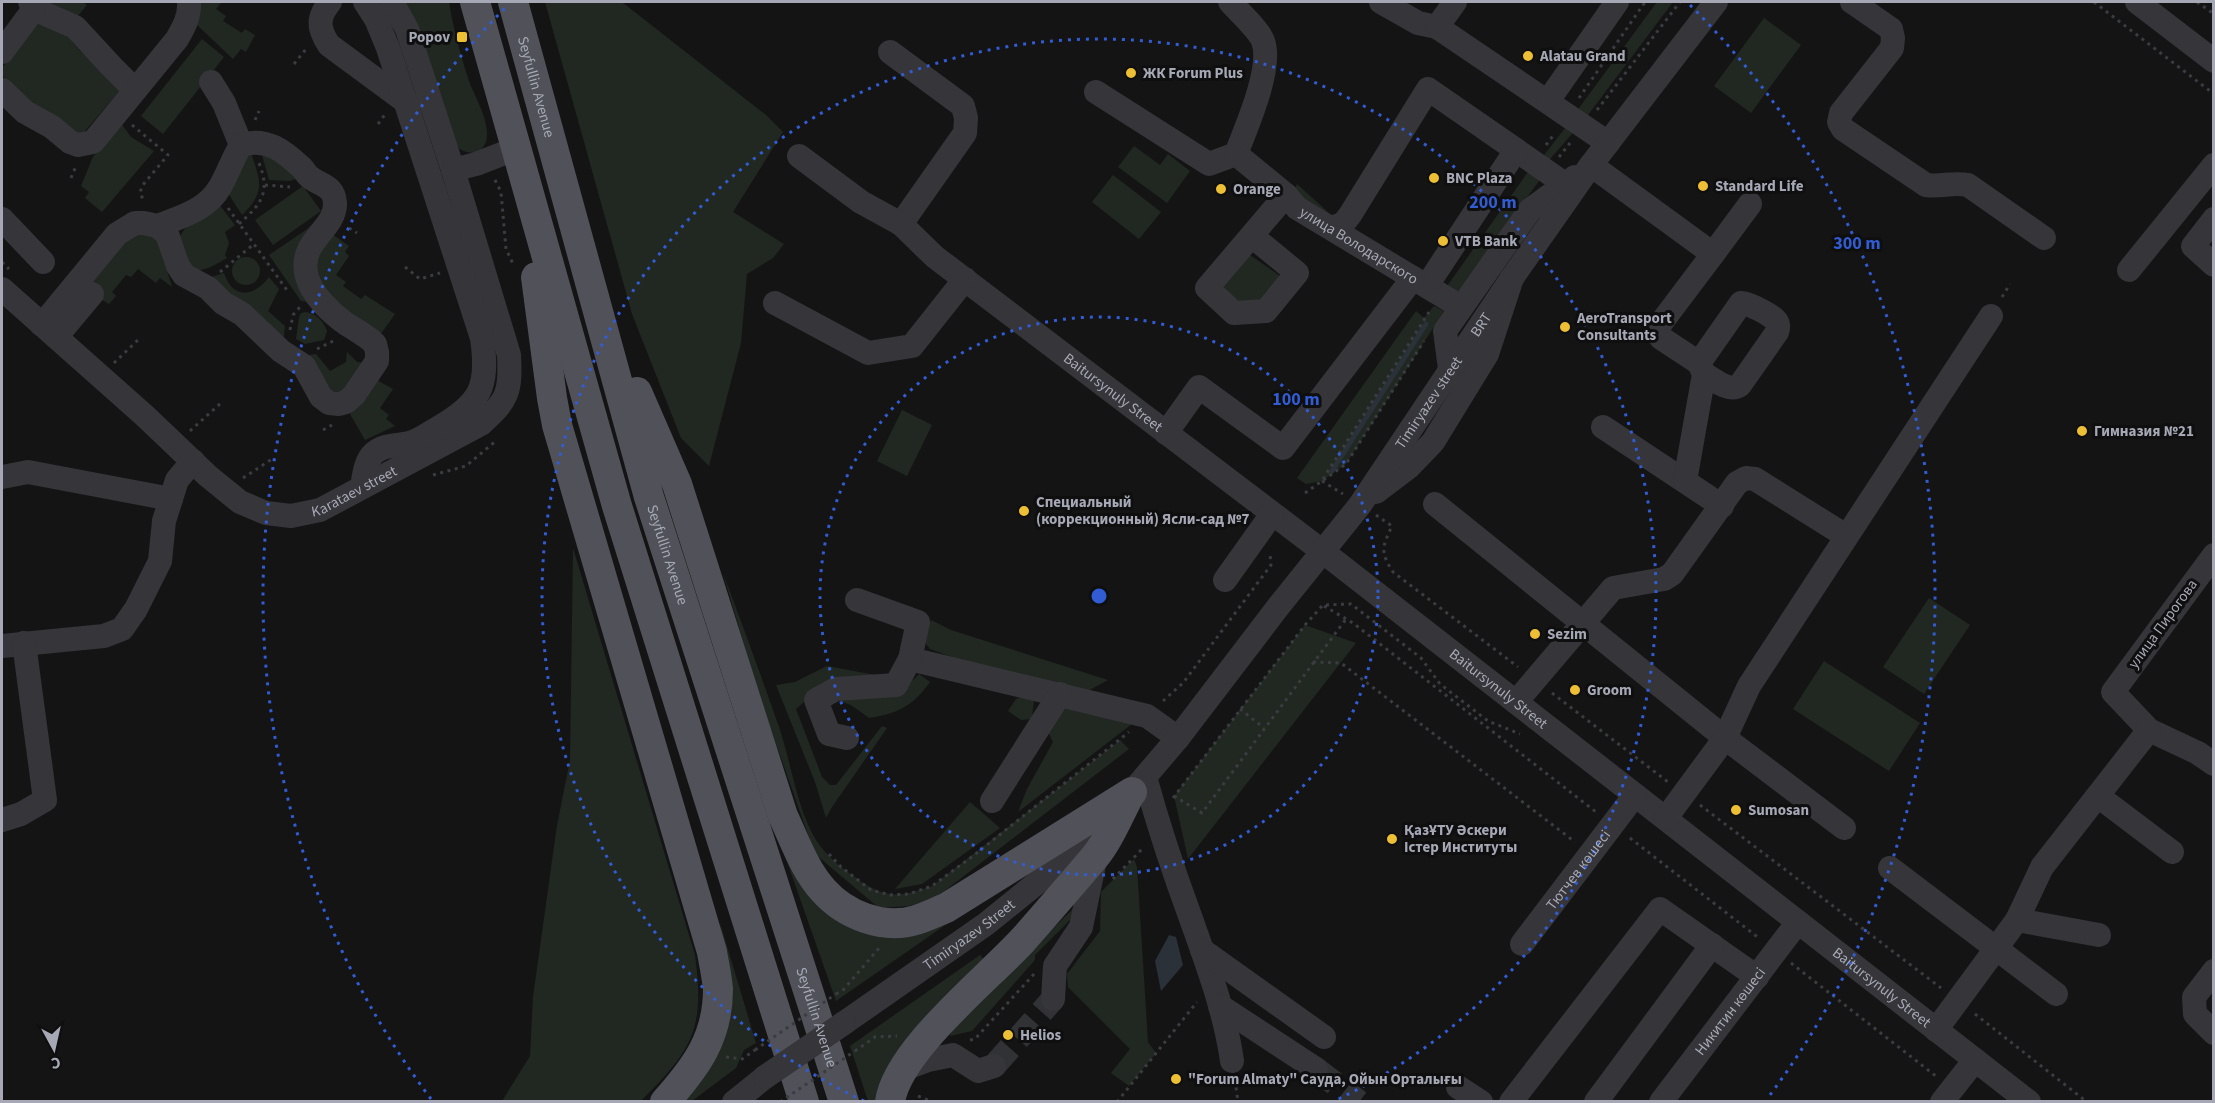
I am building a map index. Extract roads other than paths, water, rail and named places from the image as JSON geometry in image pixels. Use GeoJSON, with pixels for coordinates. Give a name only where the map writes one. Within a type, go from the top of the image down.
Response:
{"type":"FeatureCollection","features":[{"type":"Feature","properties":{"kind":"main road"},"geometry":{"type":"LineString","coordinates":[[475,2],[616,506],[804,1101]]}},
{"type":"Feature","properties":{"kind":"main road","name":"Seyfullin Avenue"},"geometry":{"type":"LineString","coordinates":[[513,2],[650,496],[844,1101]]}},
{"type":"Feature","properties":{"kind":"main road"},"geometry":{"type":"LineString","coordinates":[[519,161],[557,425],[712,952],[718,988],[710,1040],[702,1055],[665,1101]]}},
{"type":"Feature","properties":{"kind":"main road"},"geometry":{"type":"LineString","coordinates":[[595,293],[677,484],[783,816],[805,864],[823,890],[846,910],[872,921],[897,923],[916,920],[946,908],[1138,784]]}},
{"type":"Feature","properties":{"kind":"main road"},"geometry":{"type":"LineString","coordinates":[[902,1088],[926,1038],[1021,942],[1096,855],[1138,784]]}},
{"type":"Feature","properties":{"kind":"street"},"geometry":{"type":"LineString","coordinates":[[2,90],[25,112],[52,127],[70,142],[78,145],[93,142],[177,39],[185,24],[189,2]]}},
{"type":"Feature","properties":{"kind":"street"},"geometry":{"type":"LineString","coordinates":[[330,2],[320,21],[320,32],[329,45],[406,103],[434,114]]}},
{"type":"Feature","properties":{"kind":"street"},"geometry":{"type":"LineString","coordinates":[[364,478],[374,453],[387,446],[411,443],[460,415],[476,399],[485,378],[482,338],[406,103],[376,19],[365,2]]}},
{"type":"Feature","properties":{"kind":"street","name":"Karataev street"},"geometry":{"type":"LineString","coordinates":[[2,289],[240,502],[266,513],[291,516],[320,510],[364,478],[481,424],[501,406],[510,382],[509,355],[465,167],[434,114],[407,29],[392,2]]}},
{"type":"Feature","properties":{"kind":"street"},"geometry":{"type":"LineString","coordinates":[[1096,92],[1209,164],[1236,154],[1257,97],[1266,55],[1263,39],[1230,2]]}},
{"type":"Feature","properties":{"kind":"street"},"geometry":{"type":"LineString","coordinates":[[1381,2],[1418,23],[1437,27],[1608,143]]}},
{"type":"Feature","properties":{"kind":"street"},"geometry":{"type":"LineString","coordinates":[[1437,27],[1455,2]]}},
{"type":"Feature","properties":{"kind":"street"},"geometry":{"type":"LineString","coordinates":[[1548,101],[1617,2]]}},
{"type":"Feature","properties":{"kind":"street","name":"Timiryazev street"},"geometry":{"type":"LineString","coordinates":[[1360,505],[1409,467],[1432,442],[1487,354],[1512,278],[1591,165],[1716,2]]}},
{"type":"Feature","properties":{"kind":"street"},"geometry":{"type":"LineString","coordinates":[[1852,2],[1891,29],[1893,38],[1892,48],[1841,113],[1839,122],[1843,129],[1926,185],[1936,187],[1957,183],[1968,185],[2044,238]]}},
{"type":"Feature","properties":{"kind":"street"},"geometry":{"type":"LineString","coordinates":[[2137,2],[2214,61]]}},
{"type":"Feature","properties":{"kind":"street"},"geometry":{"type":"LineString","coordinates":[[2,52],[32,5],[75,27],[135,90]]}},
{"type":"Feature","properties":{"kind":"street"},"geometry":{"type":"LineString","coordinates":[[890,52],[953,97],[963,106],[966,118],[965,133],[901,224]]}},
{"type":"Feature","properties":{"kind":"street"},"geometry":{"type":"LineString","coordinates":[[211,82],[246,143]]}},
{"type":"Feature","properties":{"kind":"street"},"geometry":{"type":"LineString","coordinates":[[1338,225],[1428,89],[1565,184]]}},
{"type":"Feature","properties":{"kind":"street"},"geometry":{"type":"LineString","coordinates":[[154,215],[167,234],[178,266],[189,278],[208,288],[223,303],[242,314],[281,351],[304,366],[321,397],[330,403],[346,402],[354,395],[377,361],[375,344],[334,314],[312,288],[307,277],[305,264],[308,252],[315,238],[332,217],[335,205],[333,194],[325,185],[311,178],[279,148],[260,141],[246,143]]}},
{"type":"Feature","properties":{"kind":"street"},"geometry":{"type":"LineString","coordinates":[[49,331],[117,234],[135,223],[144,223],[154,215],[187,215],[211,199],[220,188],[246,143]]}},
{"type":"Feature","properties":{"kind":"street"},"geometry":{"type":"LineString","coordinates":[[1166,433],[1199,387],[1283,448],[1426,282],[1516,150]]}},
{"type":"Feature","properties":{"kind":"street","name":"улица Володарского"},"geometry":{"type":"LineString","coordinates":[[1236,154],[1286,195],[1298,208],[1338,225],[1461,307]]}},
{"type":"Feature","properties":{"kind":"street","name":"Baitursynuly Street"},"geometry":{"type":"LineString","coordinates":[[799,156],[861,202],[901,224],[935,256],[1322,551],[2029,1101]]}},
{"type":"Feature","properties":{"kind":"street"},"geometry":{"type":"LineString","coordinates":[[465,167],[519,161]]}},
{"type":"Feature","properties":{"kind":"street"},"geometry":{"type":"LineString","coordinates":[[1591,165],[1713,254]]}},
{"type":"Feature","properties":{"kind":"street","name":"Timiryazev street"},"geometry":{"type":"LineString","coordinates":[[1178,738],[1360,505],[1450,369],[1445,331],[1530,210],[1591,165]]}},
{"type":"Feature","properties":{"kind":"street"},"geometry":{"type":"LineString","coordinates":[[2129,270],[2214,165]]}},
{"type":"Feature","properties":{"kind":"street"},"geometry":{"type":"LineString","coordinates":[[2194,188],[2214,203]]}},
{"type":"Feature","properties":{"kind":"street"},"geometry":{"type":"LineString","coordinates":[[1252,236],[1286,195]]}},
{"type":"Feature","properties":{"kind":"street"},"geometry":{"type":"LineString","coordinates":[[1685,481],[1701,368],[1661,338],[1658,327],[1750,204]]}},
{"type":"Feature","properties":{"kind":"street"},"geometry":{"type":"LineString","coordinates":[[2,219],[43,261]]}},
{"type":"Feature","properties":{"kind":"street"},"geometry":{"type":"LineString","coordinates":[[2214,219],[2193,246],[2214,265]]}},
{"type":"Feature","properties":{"kind":"street","name":"BRT"},"geometry":{"type":"LineString","coordinates":[[1450,369],[1512,278]]}},
{"type":"Feature","properties":{"kind":"street"},"geometry":{"type":"LineString","coordinates":[[775,303],[868,352],[912,346],[965,279]]}},
{"type":"Feature","properties":{"kind":"street"},"geometry":{"type":"LineString","coordinates":[[49,331],[92,294]]}},
{"type":"Feature","properties":{"kind":"street"},"geometry":{"type":"LineString","coordinates":[[1666,818],[1725,738],[1749,686],[1991,316]]}},
{"type":"Feature","properties":{"kind":"street"},"geometry":{"type":"LineString","coordinates":[[1604,427],[1722,506]]}},
{"type":"Feature","properties":{"kind":"street"},"geometry":{"type":"LineString","coordinates":[[354,447],[364,478]]}},
{"type":"Feature","properties":{"kind":"street"},"geometry":{"type":"LineString","coordinates":[[2,820],[21,814],[45,800],[13,645],[104,636],[122,628],[136,609],[160,561],[164,521],[177,480],[193,461]]}},
{"type":"Feature","properties":{"kind":"street"},"geometry":{"type":"LineString","coordinates":[[2,477],[28,472],[171,499]]}},
{"type":"Feature","properties":{"kind":"street"},"geometry":{"type":"LineString","coordinates":[[1516,702],[1613,588],[1664,579],[1672,574],[1737,483],[1746,478],[1755,479],[1846,536]]}},
{"type":"Feature","properties":{"kind":"street"},"geometry":{"type":"LineString","coordinates":[[1435,504],[1725,738],[1844,828]]}},
{"type":"Feature","properties":{"kind":"street"},"geometry":{"type":"LineString","coordinates":[[1225,580],[1272,514]]}},
{"type":"Feature","properties":{"kind":"street","name":"улица Пирогова"},"geometry":{"type":"LineString","coordinates":[[2149,729],[2113,692],[2214,555]]}},
{"type":"Feature","properties":{"kind":"street"},"geometry":{"type":"LineString","coordinates":[[847,738],[829,734],[816,700],[836,689],[896,686],[910,659],[918,622],[857,600]]}},
{"type":"Feature","properties":{"kind":"street"},"geometry":{"type":"LineString","coordinates":[[910,659],[1147,716],[1178,738]]}},
{"type":"Feature","properties":{"kind":"street"},"geometry":{"type":"LineString","coordinates":[[992,801],[1060,694]]}},
{"type":"Feature","properties":{"kind":"street"},"geometry":{"type":"LineString","coordinates":[[1936,1030],[2017,920],[2042,867],[2149,729],[2198,753],[2214,764]]}},
{"type":"Feature","properties":{"kind":"street","name":"Timiryazev Street"},"geometry":{"type":"LineString","coordinates":[[734,1101],[765,1077],[986,924],[1054,869],[1138,784],[1178,738]]}},
{"type":"Feature","properties":{"kind":"street"},"geometry":{"type":"LineString","coordinates":[[1138,784],[1158,825],[1202,950],[1210,1002],[1228,1033],[1232,1061]]}},
{"type":"Feature","properties":{"kind":"street","name":"Тютчев көшесі"},"geometry":{"type":"LineString","coordinates":[[1522,944],[1635,795]]}},
{"type":"Feature","properties":{"kind":"street"},"geometry":{"type":"LineString","coordinates":[[2098,795],[2172,852]]}},
{"type":"Feature","properties":{"kind":"street"},"geometry":{"type":"LineString","coordinates":[[1047,994],[1054,966],[1081,927],[1096,855]]}},
{"type":"Feature","properties":{"kind":"street"},"geometry":{"type":"LineString","coordinates":[[1890,868],[2056,994]]}},
{"type":"Feature","properties":{"kind":"street"},"geometry":{"type":"LineString","coordinates":[[1511,1101],[1660,909],[1757,977]]}},
{"type":"Feature","properties":{"kind":"street"},"geometry":{"type":"LineString","coordinates":[[2017,920],[2099,935]]}},
{"type":"Feature","properties":{"kind":"street","name":"Никитин көшесі"},"geometry":{"type":"LineString","coordinates":[[1661,1101],[1798,922]]}},
{"type":"Feature","properties":{"kind":"street"},"geometry":{"type":"LineString","coordinates":[[1596,1101],[1712,945]]}},
{"type":"Feature","properties":{"kind":"street"},"geometry":{"type":"LineString","coordinates":[[1202,950],[1324,1037]]}},
{"type":"Feature","properties":{"kind":"street"},"geometry":{"type":"LineString","coordinates":[[2214,971],[2194,996],[2195,1014],[2214,1033]]}},
{"type":"Feature","properties":{"kind":"street"},"geometry":{"type":"LineString","coordinates":[[1210,1002],[1316,1069]]}},
{"type":"Feature","properties":{"kind":"street"},"geometry":{"type":"LineString","coordinates":[[902,1088],[928,1060],[953,1055],[985,1064]]}},
{"type":"Feature","properties":{"kind":"street"},"geometry":{"type":"LineString","coordinates":[[1947,1095],[1975,1059]]}},
{"type":"Feature","properties":{"kind":"street"},"geometry":{"type":"LineString","coordinates":[[1458,1087],[1481,1101]]}},
{"type":"Feature","properties":{"kind":"waterway"},"geometry":{"type":"LineString","coordinates":[[1332,471],[1426,324]]}},
{"type":"Feature","properties":{"kind":"tunnel"},"geometry":{"type":"LineString","coordinates":[[994,1066],[1053,999]]}},
{"type":"Feature","properties":{"kind":"tunnel"},"geometry":{"type":"LineString","coordinates":[[1316,1069],[1359,1102]]}},
{"type":"Feature","properties":{"kind":"place","name":"Popov"},"geometry":{"type":"Point","coordinates":[462,37]}},
{"type":"Feature","properties":{"kind":"place","name":"Alatau Grand"},"geometry":{"type":"Point","coordinates":[1528,56]}},
{"type":"Feature","properties":{"kind":"place","name":"ЖК Forum Plus"},"geometry":{"type":"Point","coordinates":[1131,73]}},
{"type":"Feature","properties":{"kind":"place","name":"BNC Plaza"},"geometry":{"type":"Point","coordinates":[1434,178]}},
{"type":"Feature","properties":{"kind":"place","name":"Standard Life"},"geometry":{"type":"Point","coordinates":[1703,186]}},
{"type":"Feature","properties":{"kind":"place","name":"Orange"},"geometry":{"type":"Point","coordinates":[1221,189]}},
{"type":"Feature","properties":{"kind":"place","name":"VTB Bank"},"geometry":{"type":"Point","coordinates":[1443,241]}},
{"type":"Feature","properties":{"kind":"place","name":"AeroTransport Consultants"},"geometry":{"type":"Point","coordinates":[1565,327]}},
{"type":"Feature","properties":{"kind":"place","name":"Гимназия №21"},"geometry":{"type":"Point","coordinates":[2082,431]}},
{"type":"Feature","properties":{"kind":"place","name":"Специальный (коррекционный) Ясли-сад №7"},"geometry":{"type":"Point","coordinates":[1024,511]}},
{"type":"Feature","properties":{"kind":"place","name":"Sezim"},"geometry":{"type":"Point","coordinates":[1535,634]}},
{"type":"Feature","properties":{"kind":"place","name":"Groom"},"geometry":{"type":"Point","coordinates":[1575,690]}},
{"type":"Feature","properties":{"kind":"place","name":"Sumosan"},"geometry":{"type":"Point","coordinates":[1736,810]}},
{"type":"Feature","properties":{"kind":"place","name":"ҚазҰТУ Әскери Істер Институты"},"geometry":{"type":"Point","coordinates":[1392,839]}},
{"type":"Feature","properties":{"kind":"place","name":"Helios"},"geometry":{"type":"Point","coordinates":[1008,1035]}},
{"type":"Feature","properties":{"kind":"place","name":"\"Forum Almaty\" Сауда, Ойын Орталығы"},"geometry":{"type":"Point","coordinates":[1176,1079]}}]}
